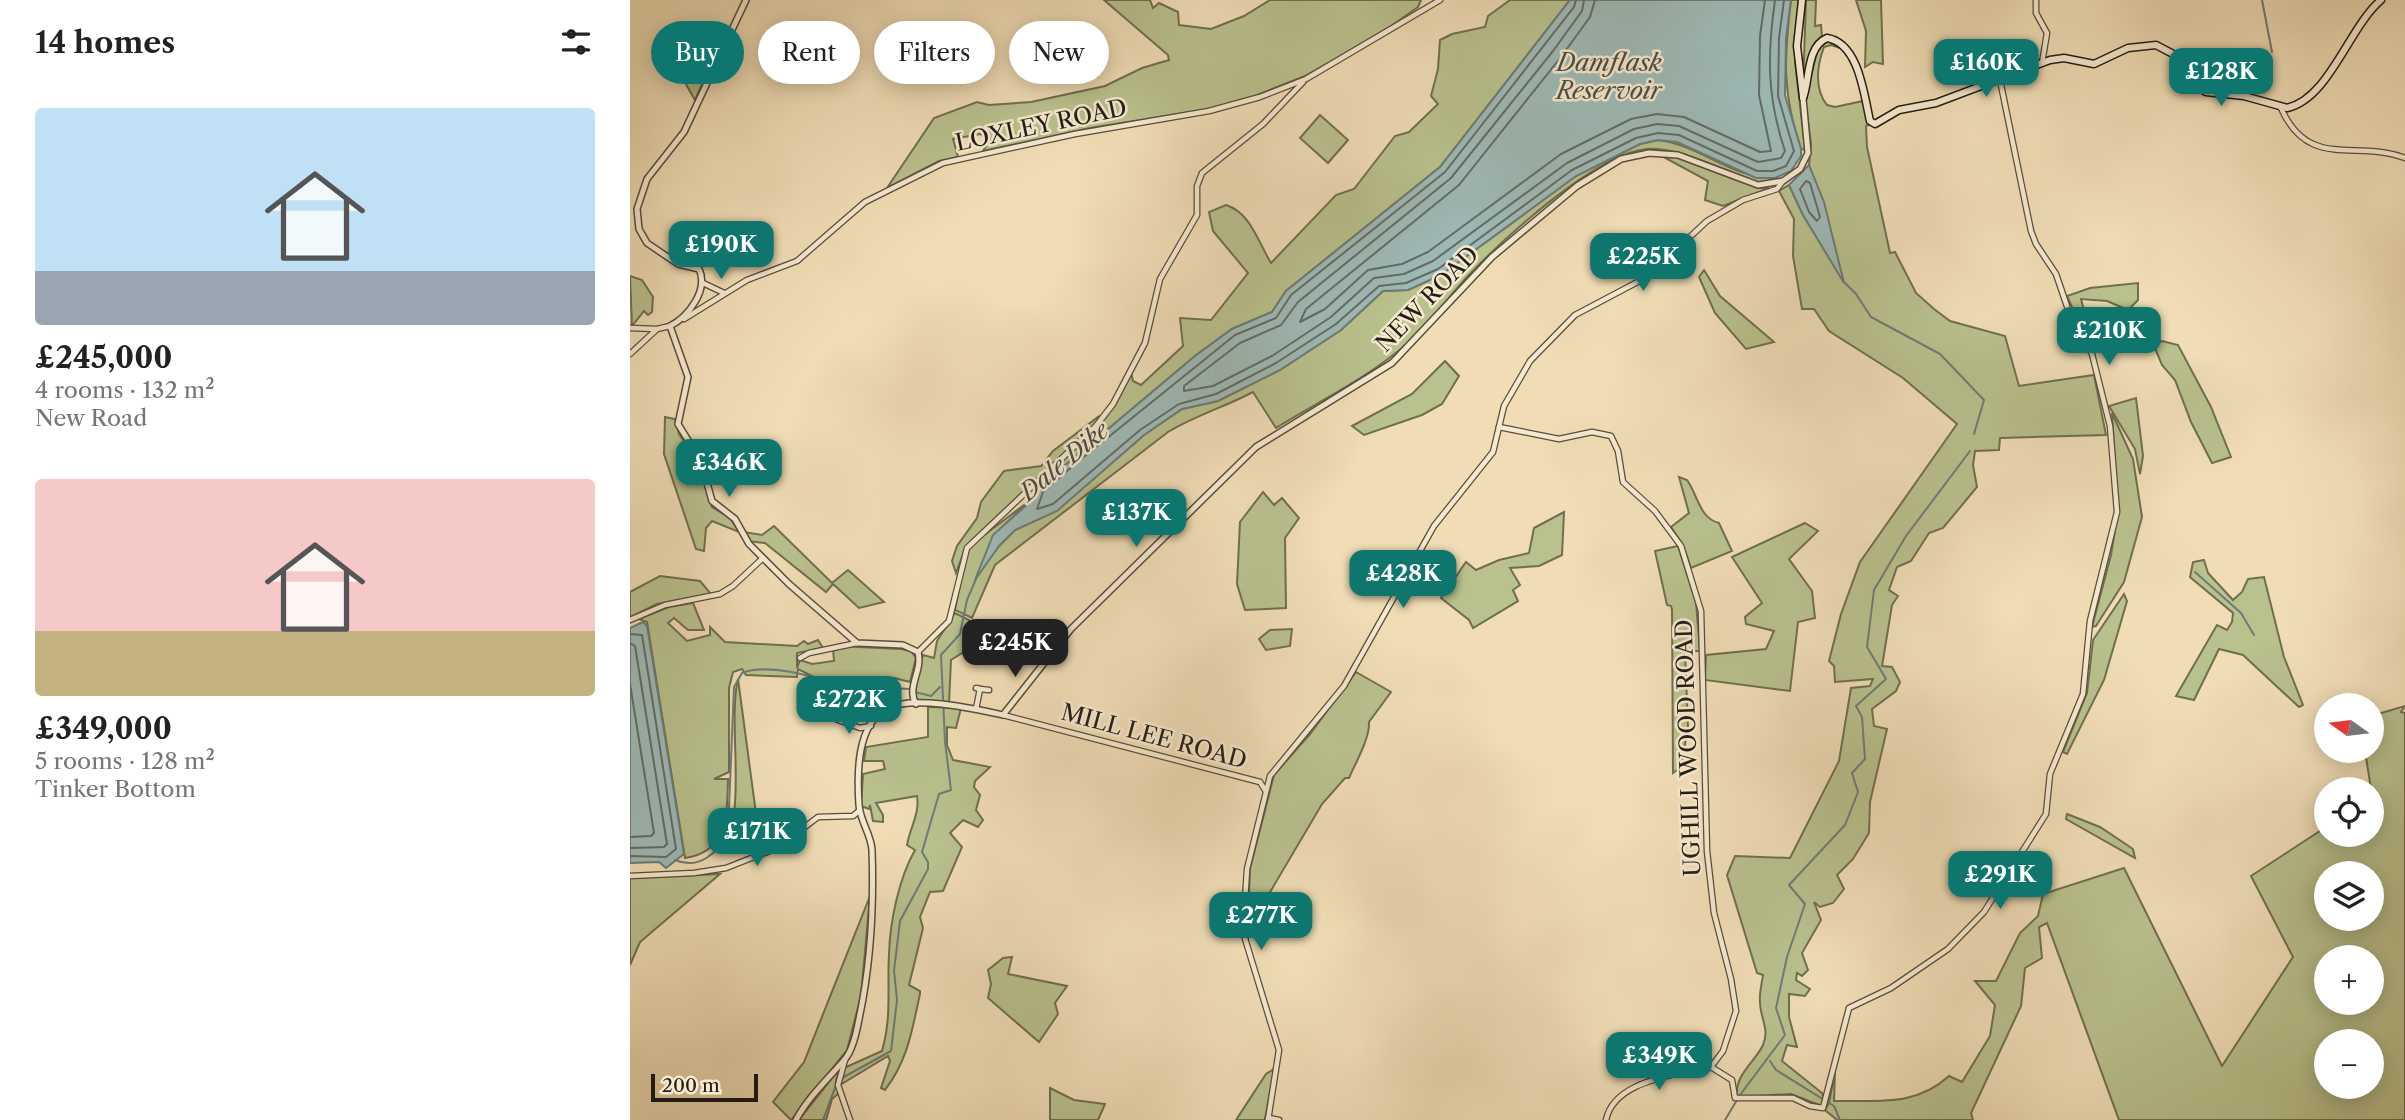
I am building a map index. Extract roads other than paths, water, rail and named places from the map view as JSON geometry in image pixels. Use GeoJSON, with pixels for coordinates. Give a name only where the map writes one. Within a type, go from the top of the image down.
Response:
{"type":"FeatureCollection","features":[{"type":"Feature","properties":{"kind":"main road"},"geometry":{"type":"LineString","coordinates":[[1802,0],[1797,46],[1803,99]]}},
{"type":"Feature","properties":{"kind":"main road"},"geometry":{"type":"LineString","coordinates":[[1803,99],[1814,52],[1821,41],[1827,38],[1839,42],[1851,57],[1860,78],[1870,121],[1874,124],[1899,110],[1937,103],[2042,63],[2061,58],[2085,65],[2100,63],[2134,46],[2150,44],[2169,50],[2178,58],[2198,87],[2206,92],[2249,97],[2281,108],[2296,106],[2316,90],[2363,19],[2381,0]]}},
{"type":"Feature","properties":{"kind":"street"},"geometry":{"type":"LineString","coordinates":[[684,319],[703,283],[699,269],[678,264],[648,243],[639,229],[637,209],[646,179],[684,132],[746,0]]}},
{"type":"Feature","properties":{"kind":"street"},"geometry":{"type":"LineString","coordinates":[[1423,9],[1428,0]]}},
{"type":"Feature","properties":{"kind":"street","name":"LOXLEY ROAD"},"geometry":{"type":"LineString","coordinates":[[670,326],[761,273],[797,261],[865,202],[943,163],[1042,141],[1220,109],[1306,79],[1440,0]]}},
{"type":"Feature","properties":{"kind":"street"},"geometry":{"type":"LineString","coordinates":[[2036,0],[2036,13],[2047,33],[2042,63]]}},
{"type":"Feature","properties":{"kind":"street"},"geometry":{"type":"LineString","coordinates":[[918,652],[949,621],[967,548],[1096,426],[1113,404],[1145,343],[1160,279],[1197,215],[1197,186],[1209,165],[1269,118],[1306,79]]}},
{"type":"Feature","properties":{"kind":"street"},"geometry":{"type":"LineString","coordinates":[[1606,1120],[1610,1109],[1637,1087],[1711,1067],[1732,1080],[1738,1099],[1793,1098],[1815,1108],[1823,1108],[1849,1008],[1891,988],[1948,949],[1984,912],[2046,814],[2050,774],[2082,694],[2090,621],[2117,512],[2110,426],[2092,354],[2071,318],[2056,274],[2036,244],[2031,230],[2000,80]]}},
{"type":"Feature","properties":{"kind":"street"},"geometry":{"type":"LineString","coordinates":[[1279,1120],[1268,1119],[1279,1050],[1243,932],[1247,869],[1269,778],[1344,686],[1442,514],[1493,452],[1504,407],[1530,361],[1576,315],[1647,277],[1695,230],[1721,211],[1777,189],[1800,169],[1808,153],[1803,99]]}},
{"type":"Feature","properties":{"kind":"street"},"geometry":{"type":"LineString","coordinates":[[2281,108],[2300,137],[2314,145],[2343,151],[2381,150],[2405,158]]}},
{"type":"Feature","properties":{"kind":"street","name":"NEW ROAD"},"geometry":{"type":"LineString","coordinates":[[1003,715],[1071,629],[1256,447],[1392,363],[1484,265],[1577,186],[1621,159],[1649,153],[1678,155],[1758,185],[1783,181]]}},
{"type":"Feature","properties":{"kind":"street"},"geometry":{"type":"LineString","coordinates":[[703,283],[724,293]]}},
{"type":"Feature","properties":{"kind":"street"},"geometry":{"type":"LineString","coordinates":[[630,328],[657,329],[670,326],[688,377],[678,424],[701,461],[712,501],[735,519],[745,540],[789,584],[857,643]]}},
{"type":"Feature","properties":{"kind":"street"},"geometry":{"type":"LineString","coordinates":[[630,354],[657,329]]}},
{"type":"Feature","properties":{"kind":"street","name":"UGHILL WOOD ROAD"},"geometry":{"type":"LineString","coordinates":[[1499,428],[1559,439],[1592,432],[1611,436],[1618,451],[1623,482],[1670,529],[1681,546],[1692,577],[1703,630],[1707,851],[1714,913],[1731,979],[1736,1011],[1726,1046],[1711,1067]]}},
{"type":"Feature","properties":{"kind":"street"},"geometry":{"type":"LineString","coordinates":[[630,620],[665,605],[720,594],[733,586],[764,557]]}},
{"type":"Feature","properties":{"kind":"street"},"geometry":{"type":"LineString","coordinates":[[800,658],[809,653],[857,643],[903,645],[918,652]]}},
{"type":"Feature","properties":{"kind":"street"},"geometry":{"type":"LineString","coordinates":[[916,704],[911,694],[919,662],[918,652]]}},
{"type":"Feature","properties":{"kind":"street"},"geometry":{"type":"LineString","coordinates":[[976,709],[978,689],[989,690]]}},
{"type":"Feature","properties":{"kind":"street"},"geometry":{"type":"LineString","coordinates":[[863,738],[882,712],[911,694]]}},
{"type":"Feature","properties":{"kind":"street","name":"MILL LEE ROAD"},"geometry":{"type":"LineString","coordinates":[[898,704],[976,709],[1261,782],[1269,778]]}},
{"type":"Feature","properties":{"kind":"street"},"geometry":{"type":"LineString","coordinates":[[830,717],[860,728],[871,726]]}},
{"type":"Feature","properties":{"kind":"street"},"geometry":{"type":"LineString","coordinates":[[850,1120],[838,1083],[861,1008],[874,908],[871,839],[860,810],[863,738],[860,728]]}},
{"type":"Feature","properties":{"kind":"street","name":"MILL LEE ROAD"},"geometry":{"type":"LineString","coordinates":[[1261,782],[1266,791]]}},
{"type":"Feature","properties":{"kind":"street"},"geometry":{"type":"LineString","coordinates":[[853,816],[860,810]]}},
{"type":"Feature","properties":{"kind":"street"},"geometry":{"type":"LineString","coordinates":[[630,876],[694,873],[726,868],[777,848],[818,817],[853,816],[863,820]]}},
{"type":"Feature","properties":{"kind":"street"},"geometry":{"type":"LineString","coordinates":[[796,1120],[845,1059]]}},
{"type":"Feature","properties":{"kind":"water","name":"Damflask Reservoir"},"geometry":{"type":"Polygon","coordinates":[[[1570,0],[1791,0],[1786,38],[1785,95],[1801,156],[1791,171],[1775,178],[1756,178],[1677,142],[1658,140],[1640,144],[1576,176],[1441,275],[1408,290],[1383,291],[1341,330],[1280,370],[1218,401],[1182,409],[1144,435],[1057,511],[1015,530],[999,546],[975,580],[993,535],[1029,503],[1038,488],[1195,356],[1232,329],[1272,312],[1286,291],[1440,167],[1570,0]]]}},
{"type":"Feature","properties":{"kind":"water"},"geometry":{"type":"Polygon","coordinates":[[[1809,165],[1824,202],[1844,283],[1803,215],[1789,185],[1809,165]]]}},
{"type":"Feature","properties":{"kind":"water"},"geometry":{"type":"Polygon","coordinates":[[[643,622],[647,626],[684,854],[666,868],[659,862],[630,863],[630,628],[643,622]]]}},
{"type":"Feature","properties":{"kind":"waterway"},"geometry":{"type":"LineString","coordinates":[[2262,0],[2272,52]]}},
{"type":"Feature","properties":{"kind":"waterway"},"geometry":{"type":"LineString","coordinates":[[1844,282],[1856,294],[1871,317],[1940,354],[1984,400],[1974,434]]}},
{"type":"Feature","properties":{"kind":"waterway"},"geometry":{"type":"LineString","coordinates":[[1740,1095],[1785,1035],[1776,1008],[1787,957],[1805,904],[1789,885],[1845,825],[1858,792],[1852,773],[1865,759],[1862,717],[1856,706],[1886,679],[1867,647],[1874,590],[1906,536],[1970,451]]}},
{"type":"Feature","properties":{"kind":"waterway"},"geometry":{"type":"LineString","coordinates":[[2195,572],[2241,613],[2254,635]]}},
{"type":"Feature","properties":{"kind":"waterway","name":"Dale Dike"},"geometry":{"type":"LineString","coordinates":[[842,1078],[891,1051],[897,1000],[894,971],[900,921],[928,869],[928,862],[922,852],[939,794],[951,790],[945,742],[941,655],[960,634],[967,600],[976,579]]}},
{"type":"Feature","properties":{"kind":"waterway"},"geometry":{"type":"LineString","coordinates":[[675,860],[692,863],[706,858],[719,847],[728,832],[734,687],[742,673],[762,669],[814,678],[832,688],[855,720],[872,713],[890,688],[910,689]]}},
{"type":"Feature","properties":{"kind":"waterway"},"geometry":{"type":"LineString","coordinates":[[915,692],[931,696],[940,687]]}},
{"type":"Feature","properties":{"kind":"waterway"},"geometry":{"type":"LineString","coordinates":[[1770,1061],[1776,1070],[1834,1106],[1840,1120]]}},
{"type":"Feature","properties":{"kind":"waterway","name":"Dale Dike"},"geometry":{"type":"LineString","coordinates":[[823,1120],[836,1085]]}},
{"type":"Feature","properties":{"kind":"waterway"},"geometry":{"type":"LineString","coordinates":[[1725,1120],[1737,1100]]}}]}
